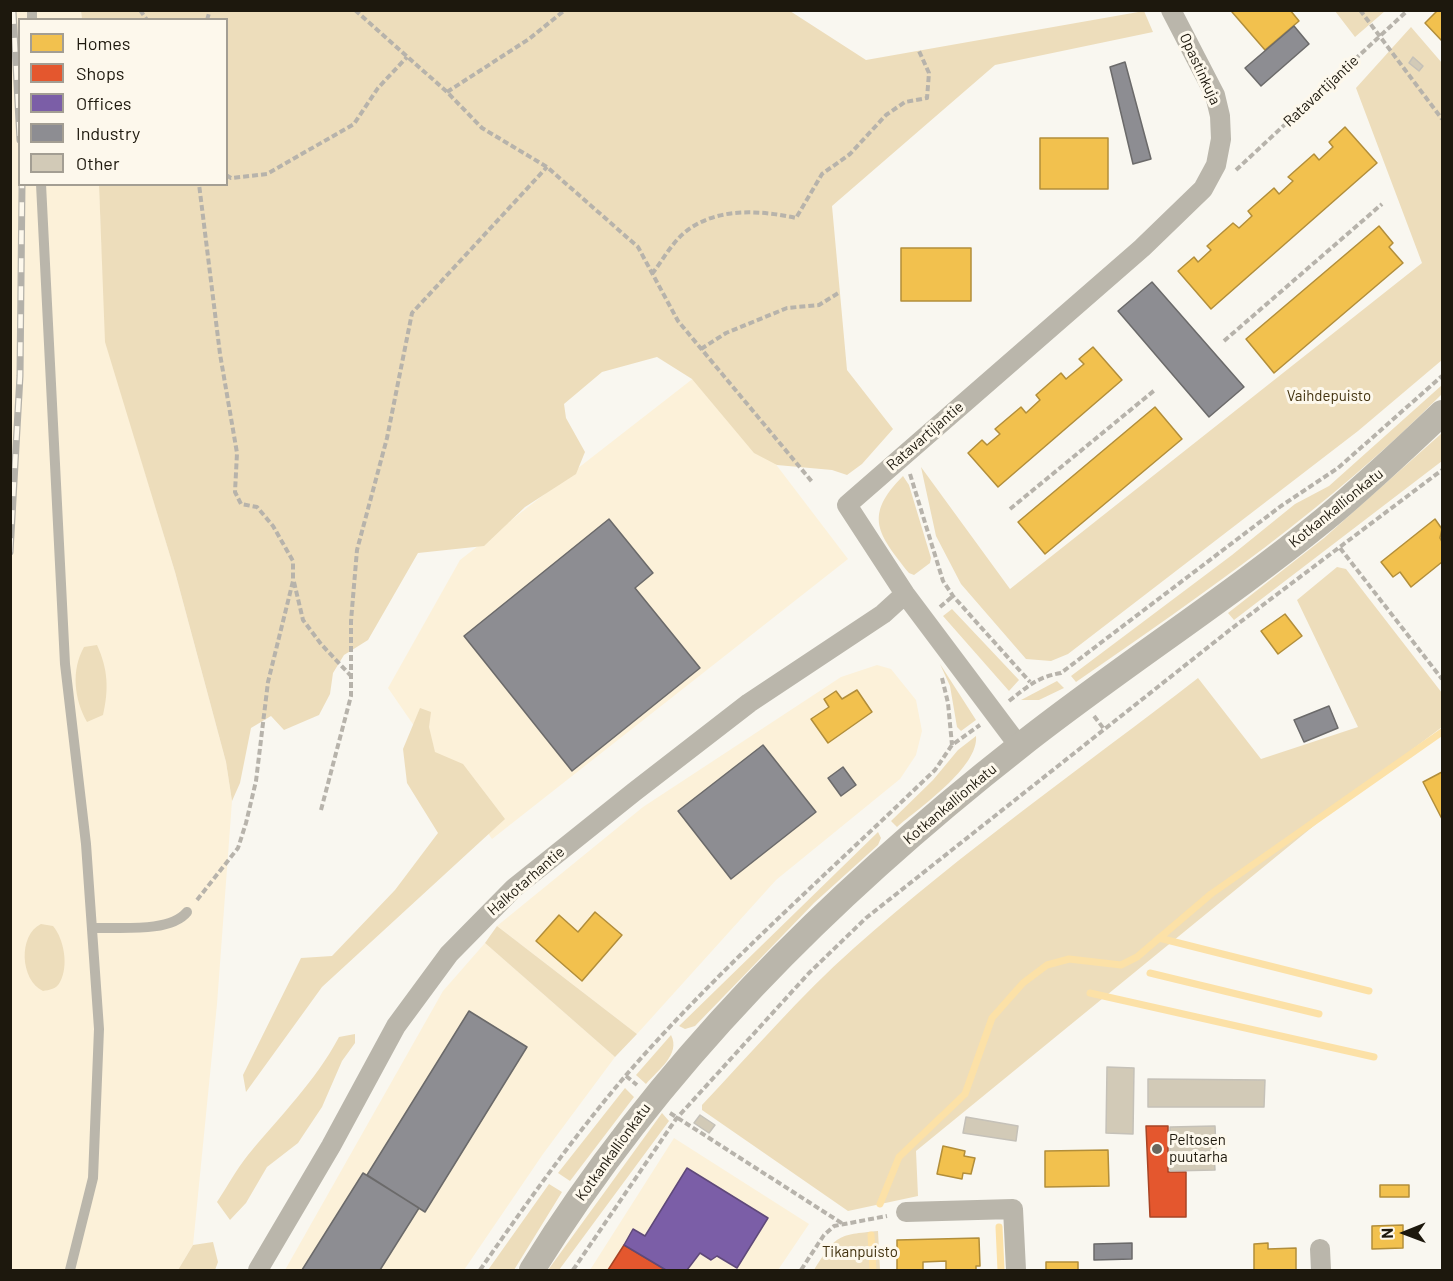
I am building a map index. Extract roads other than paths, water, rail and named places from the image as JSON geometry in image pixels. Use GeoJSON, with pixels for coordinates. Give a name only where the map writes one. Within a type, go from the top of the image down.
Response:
{"type":"FeatureCollection","features":[{"type":"Feature","properties":{"kind":"street","name":"Opastinkuja"},"geometry":{"type":"LineString","coordinates":[[1171,10],[1215,95],[1220,116],[1225,168]]}},
{"type":"Feature","properties":{"kind":"street","name":"Ratavartijantie"},"geometry":{"type":"LineString","coordinates":[[1019,746],[905,594],[847,505],[1142,248],[1225,168]]}},
{"type":"Feature","properties":{"kind":"street","name":"Kotkankallionkatu"},"geometry":{"type":"LineString","coordinates":[[532,1270],[589,1185],[653,1098],[746,993],[890,855],[1019,746],[1324,520],[1383,470],[1443,413]]}},
{"type":"Feature","properties":{"kind":"street","name":"Halkotarhantie"},"geometry":{"type":"LineString","coordinates":[[258,1270],[331,1146],[396,1026],[449,954],[514,888],[634,792],[749,703],[883,614],[905,594]]}},
{"type":"Feature","properties":{"kind":"street"},"geometry":{"type":"LineString","coordinates":[[906,1212],[1013,1209],[1016,1270]]}},
{"type":"Feature","properties":{"kind":"street"},"geometry":{"type":"LineString","coordinates":[[1320,1249],[1321,1270]]}},
{"type":"Feature","properties":{"kind":"lane"},"geometry":{"type":"LineString","coordinates":[[40,186],[65,664],[86,844],[99,1029],[93,1178],[70,1270]]}},
{"type":"Feature","properties":{"kind":"lane"},"geometry":{"type":"LineString","coordinates":[[92,928],[162,926],[180,922],[187,912]]}},
{"type":"Feature","properties":{"kind":"waterway"},"geometry":{"type":"LineString","coordinates":[[880,1204],[899,1157],[965,1094],[992,1018],[1023,983],[1047,965],[1069,959],[1121,965],[1137,957],[1211,894],[1442,732]]}},
{"type":"Feature","properties":{"kind":"waterway"},"geometry":{"type":"LineString","coordinates":[[1159,938],[1369,991]]}},
{"type":"Feature","properties":{"kind":"waterway"},"geometry":{"type":"LineString","coordinates":[[1150,973],[1319,1014]]}},
{"type":"Feature","properties":{"kind":"waterway"},"geometry":{"type":"LineString","coordinates":[[1090,993],[1374,1057]]}},
{"type":"Feature","properties":{"kind":"waterway"},"geometry":{"type":"LineString","coordinates":[[999,1227],[1001,1270]]}},
{"type":"Feature","properties":{"kind":"waterway"},"geometry":{"type":"LineString","coordinates":[[871,1235],[873,1270]]}},
{"type":"Feature","properties":{"kind":"railway"},"geometry":{"type":"LineString","coordinates":[[13,10],[18,103]]}},
{"type":"Feature","properties":{"kind":"railway"},"geometry":{"type":"LineString","coordinates":[[10,552],[20,376],[22,186]]}},
{"type":"Feature","properties":{"kind":"place","name":"Peltosen puutarha"},"geometry":{"type":"Point","coordinates":[1157,1149]}},
{"type":"Feature","properties":{"kind":"park label","name":"Vaihdepuisto"},"geometry":{"type":"Point","coordinates":[1329,396]}},
{"type":"Feature","properties":{"kind":"park label","name":"Tikanpuisto"},"geometry":{"type":"Point","coordinates":[860,1252]}}]}
